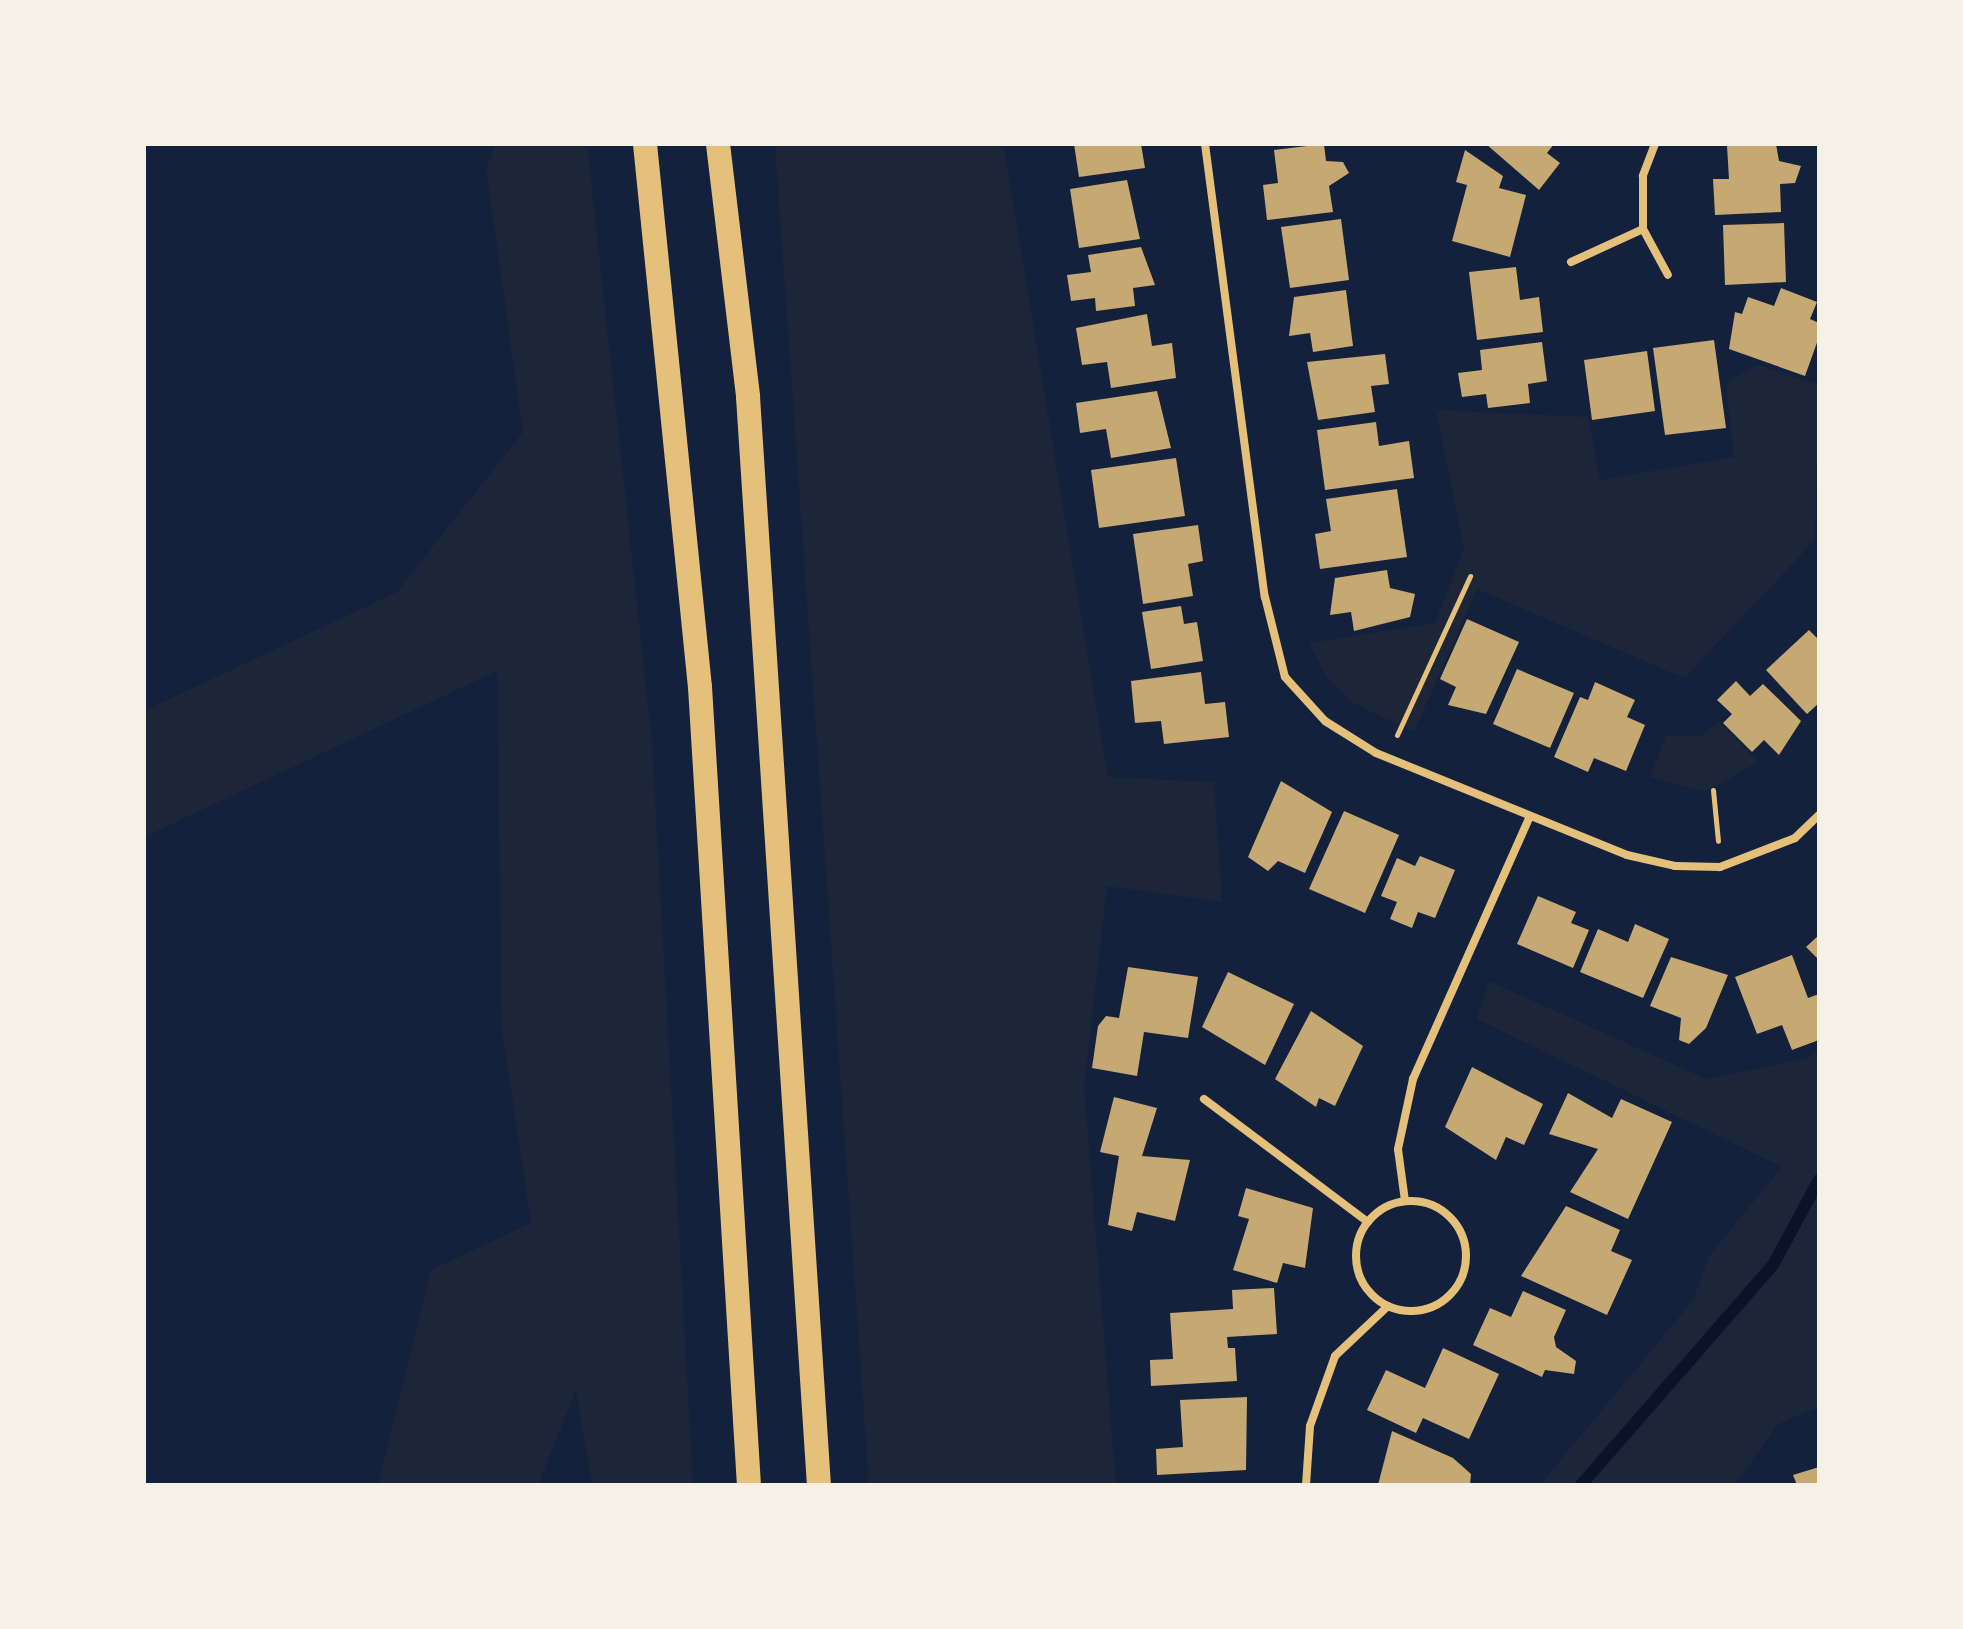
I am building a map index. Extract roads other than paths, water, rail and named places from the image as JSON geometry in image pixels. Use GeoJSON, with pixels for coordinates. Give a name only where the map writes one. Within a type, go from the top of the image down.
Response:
{"type":"FeatureCollection","features":[{"type":"Feature","properties":{"kind":"highway"},"geometry":{"type":"LineString","coordinates":[[645,144],[700,687],[749,1485]]}},
{"type":"Feature","properties":{"kind":"highway"},"geometry":{"type":"LineString","coordinates":[[718,144],[749,413],[819,1485]]}},
{"type":"Feature","properties":{"kind":"street"},"geometry":{"type":"LineString","coordinates":[[1205,144],[1274,637],[1285,677],[1325,721],[1386,757],[1627,855],[1720,867],[1795,838],[1819,815]]}},
{"type":"Feature","properties":{"kind":"street"},"geometry":{"type":"LineString","coordinates":[[1655,144],[1643,176],[1643,229],[1668,275]]}},
{"type":"Feature","properties":{"kind":"street"},"geometry":{"type":"LineString","coordinates":[[1571,262],[1643,229]]}},
{"type":"Feature","properties":{"kind":"street"},"geometry":{"type":"LineString","coordinates":[[1405,1201],[1398,1149],[1413,1079],[1530,816]]}},
{"type":"Feature","properties":{"kind":"street"},"geometry":{"type":"LineString","coordinates":[[1204,1099],[1368,1222]]}},
{"type":"Feature","properties":{"kind":"street"},"geometry":{"type":"LineString","coordinates":[[1405,1201],[1448,1215],[1467,1256],[1455,1290],[1441,1302],[1415,1310],[1388,1306],[1362,1282],[1357,1265],[1368,1222],[1405,1201]]}},
{"type":"Feature","properties":{"kind":"street"},"geometry":{"type":"LineString","coordinates":[[1306,1485],[1310,1426],[1335,1356],[1388,1306]]}},
{"type":"Feature","properties":{"kind":"waterway"},"geometry":{"type":"LineString","coordinates":[[1581,1485],[1773,1265],[1819,1180]]}}]}
